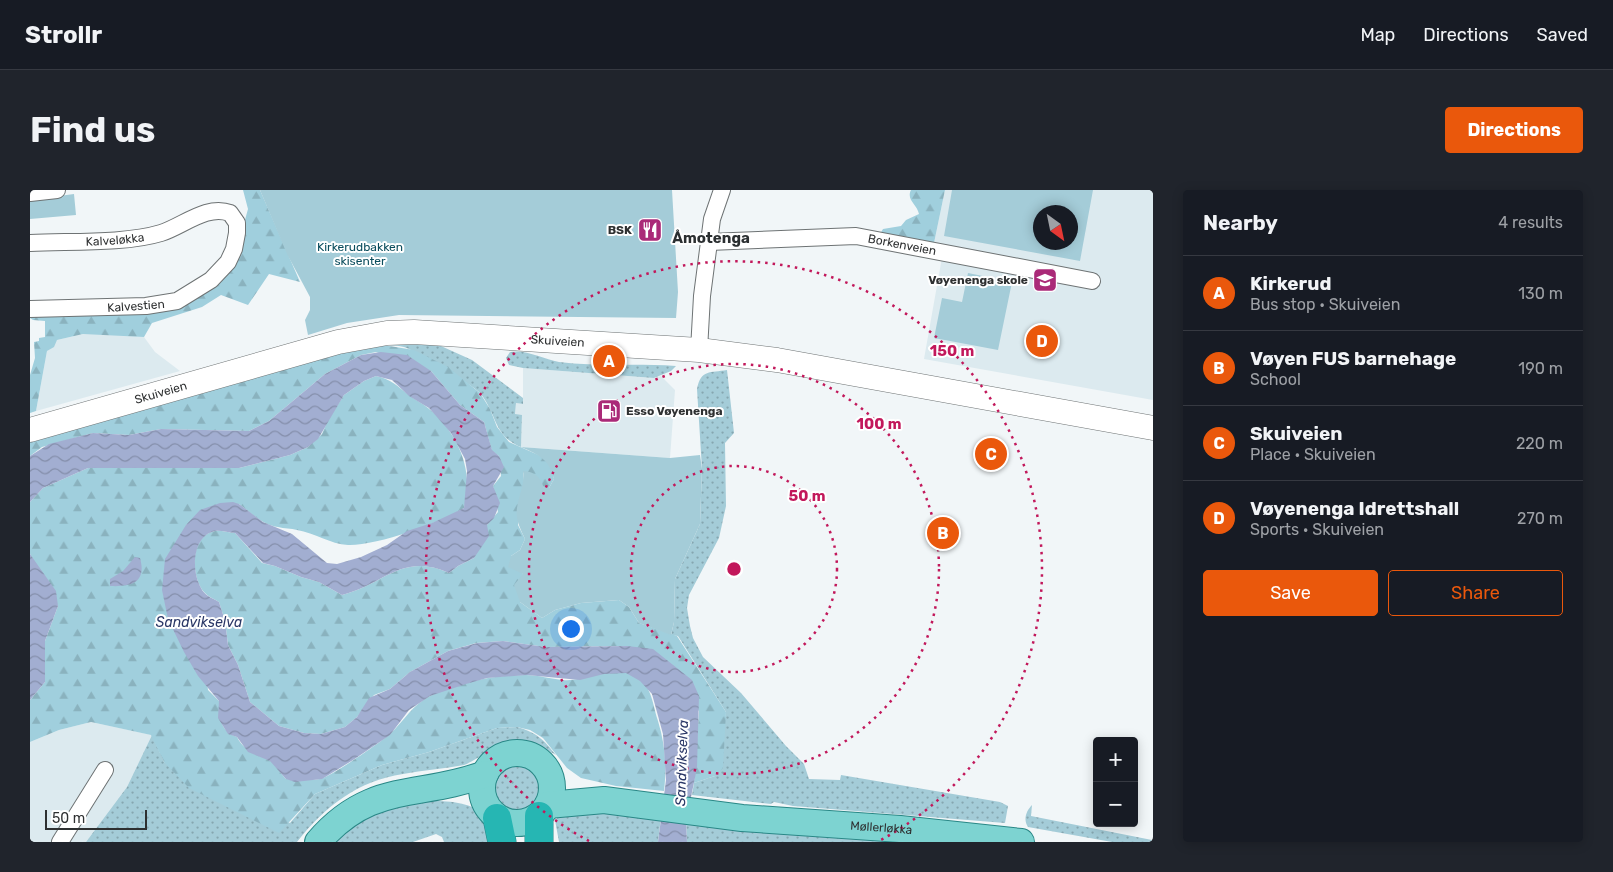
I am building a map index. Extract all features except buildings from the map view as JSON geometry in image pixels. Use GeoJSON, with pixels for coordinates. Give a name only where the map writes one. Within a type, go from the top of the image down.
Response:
{"type":"FeatureCollection","features":[{"type":"Feature","properties":{"kind":"main road","name":"Skuiveien"},"geometry":{"type":"LineString","coordinates":[[30,430],[309,350],[387,333],[414,332],[699,350],[823,368],[1153,428]]}},
{"type":"Feature","properties":{"kind":"main road"},"geometry":{"type":"LineString","coordinates":[[318,842],[335,824],[359,807],[390,794],[415,789],[485,802],[518,824],[550,805],[546,768],[537,759],[526,754],[514,753],[502,756],[492,764],[485,802]]}},
{"type":"Feature","properties":{"kind":"main road","name":"Møllerløkka"},"geometry":{"type":"LineString","coordinates":[[550,805],[604,800],[742,818],[900,829],[1021,842]]}},
{"type":"Feature","properties":{"kind":"street"},"geometry":{"type":"LineString","coordinates":[[30,193],[57,190]]}},
{"type":"Feature","properties":{"kind":"street"},"geometry":{"type":"LineString","coordinates":[[699,350],[702,296],[712,219],[722,190]]}},
{"type":"Feature","properties":{"kind":"street","name":"Kalvestien"},"geometry":{"type":"LineString","coordinates":[[30,309],[165,305],[189,295],[211,280],[228,262],[234,249],[237,233],[237,224],[233,216],[224,211],[210,212],[194,217]]}},
{"type":"Feature","properties":{"kind":"street","name":"Kalveløkka"},"geometry":{"type":"LineString","coordinates":[[30,243],[144,237],[163,232],[194,217]]}},
{"type":"Feature","properties":{"kind":"street","name":"Borkenveien"},"geometry":{"type":"LineString","coordinates":[[709,242],[856,236],[1092,281]]}},
{"type":"Feature","properties":{"kind":"street"},"geometry":{"type":"LineString","coordinates":[[60,842],[104,770]]}},
{"type":"Feature","properties":{"kind":"shaded area","name":"Vøyenenga skole"},"geometry":{"type":"Polygon","coordinates":[[[945,190],[1153,190],[1153,400],[924,359],[944,246],[934,243],[945,190]]]}},
{"type":"Feature","properties":{"kind":"shaded area"},"geometry":{"type":"Polygon","coordinates":[[[108,333],[144,337],[155,352],[180,371],[36,411],[47,351],[57,340],[83,334],[108,333]]]}},
{"type":"Feature","properties":{"kind":"shaded area"},"geometry":{"type":"Polygon","coordinates":[[[523,368],[654,378],[661,376],[675,390],[670,458],[521,447],[522,416],[515,415],[516,403],[523,404],[523,368]]]}},
{"type":"Feature","properties":{"kind":"shaded area"},"geometry":{"type":"Polygon","coordinates":[[[91,722],[152,735],[127,787],[86,842],[30,842],[30,742],[59,730],[91,722]]]}},
{"type":"Feature","properties":{"kind":"green space"},"geometry":{"type":"Polygon","coordinates":[[[243,190],[260,190],[300,282],[269,274],[248,305],[221,295],[202,307],[152,323],[144,337],[83,334],[57,340],[54,347],[47,351],[36,411],[30,413],[30,375],[35,358],[34,342],[39,341],[39,338],[45,337],[45,321],[33,320],[30,318],[30,312],[206,291],[243,227],[248,209],[243,190]]]}},
{"type":"Feature","properties":{"kind":"green space","name":"Kirkerudbakken skisenter"},"geometry":{"type":"Polygon","coordinates":[[[260,190],[672,190],[678,292],[676,318],[399,315],[347,323],[308,335],[305,320],[310,310],[310,297],[287,254],[260,190]]]}},
{"type":"Feature","properties":{"kind":"green space"},"geometry":{"type":"Polygon","coordinates":[[[911,190],[945,190],[934,243],[880,234],[883,229],[901,226],[906,220],[919,214],[910,197],[911,190]]]}},
{"type":"Feature","properties":{"kind":"green space"},"geometry":{"type":"Polygon","coordinates":[[[952,190],[1093,190],[1080,261],[944,236],[952,190]]]}},
{"type":"Feature","properties":{"kind":"green space"},"geometry":{"type":"Polygon","coordinates":[[[74,194],[76,215],[30,219],[30,200],[74,194]]]}},
{"type":"Feature","properties":{"kind":"green space"},"geometry":{"type":"Polygon","coordinates":[[[968,273],[1012,282],[998,350],[934,338],[942,298],[962,302],[968,273]]]}},
{"type":"Feature","properties":{"kind":"green space"},"geometry":{"type":"Polygon","coordinates":[[[432,342],[472,360],[523,398],[523,404],[516,403],[515,414],[522,415],[521,447],[505,437],[496,423],[490,408],[475,389],[444,368],[404,347],[377,344],[432,342]]]}},
{"type":"Feature","properties":{"kind":"green space"},"geometry":{"type":"Polygon","coordinates":[[[377,344],[414,350],[448,367],[480,393],[490,409],[497,427],[509,442],[543,457],[551,467],[554,479],[549,488],[544,488],[523,472],[524,481],[518,525],[525,539],[520,550],[511,556],[523,574],[520,602],[542,618],[555,610],[581,603],[619,600],[629,607],[639,623],[677,636],[726,712],[723,768],[715,776],[694,783],[699,711],[627,646],[546,647],[503,641],[476,643],[448,651],[410,672],[390,689],[374,695],[357,717],[345,727],[321,734],[304,733],[279,726],[250,702],[238,665],[228,645],[225,621],[219,602],[203,590],[198,581],[195,555],[201,540],[207,534],[215,531],[235,533],[262,563],[319,582],[342,595],[406,568],[418,566],[433,567],[449,573],[474,558],[487,525],[498,512],[493,486],[501,476],[499,456],[492,451],[484,422],[460,405],[431,371],[376,352],[361,355],[325,374],[269,421],[249,431],[161,429],[129,435],[93,433],[42,447],[30,456],[30,438],[323,355],[377,344]]]}},
{"type":"Feature","properties":{"kind":"green space"},"geometry":{"type":"Polygon","coordinates":[[[510,352],[522,352],[559,362],[676,366],[671,371],[654,378],[523,368],[509,365],[506,358],[510,352]]]}},
{"type":"Feature","properties":{"kind":"green space"},"geometry":{"type":"Polygon","coordinates":[[[727,370],[734,433],[725,443],[726,506],[719,538],[689,595],[687,608],[693,638],[703,657],[741,693],[786,746],[804,764],[809,779],[840,780],[841,775],[1000,802],[1008,806],[1005,823],[793,806],[774,802],[771,804],[692,795],[694,783],[715,776],[726,712],[678,636],[671,635],[674,622],[675,579],[700,524],[702,469],[697,389],[701,378],[707,373],[727,370]]]}},
{"type":"Feature","properties":{"kind":"green space"},"geometry":{"type":"Polygon","coordinates":[[[376,376],[390,381],[426,406],[438,417],[455,440],[465,466],[467,480],[464,508],[440,520],[391,538],[348,545],[329,541],[304,531],[267,524],[239,504],[186,525],[208,690],[219,701],[219,713],[224,727],[237,737],[247,749],[269,760],[286,779],[320,779],[366,752],[385,738],[424,700],[441,691],[477,680],[502,676],[531,675],[571,680],[603,673],[627,673],[642,681],[652,699],[664,747],[664,791],[616,786],[581,778],[567,768],[543,738],[530,730],[517,727],[497,728],[429,752],[382,765],[315,794],[279,833],[189,788],[164,762],[151,735],[91,722],[59,730],[30,742],[30,700],[45,682],[45,641],[58,606],[30,554],[30,502],[43,488],[88,468],[239,468],[290,455],[308,447],[322,434],[328,420],[344,395],[364,381],[376,376]]]}},
{"type":"Feature","properties":{"kind":"green space"},"geometry":{"type":"Polygon","coordinates":[[[521,447],[670,458],[700,455],[702,469],[700,524],[675,579],[674,622],[671,635],[639,623],[629,607],[619,600],[581,603],[555,610],[542,618],[520,602],[514,585],[523,574],[508,567],[511,556],[520,550],[525,539],[517,516],[523,485],[523,471],[537,476],[544,488],[549,488],[554,479],[552,472],[542,458],[521,447]]]}},
{"type":"Feature","properties":{"kind":"green space"},"geometry":{"type":"Polygon","coordinates":[[[517,727],[539,737],[556,755],[530,742],[514,740],[497,746],[464,765],[387,777],[357,789],[344,797],[319,817],[297,842],[86,842],[127,787],[152,735],[164,762],[290,823],[315,794],[382,765],[429,752],[497,728],[517,727]]]}},
{"type":"Feature","properties":{"kind":"green space"},"geometry":{"type":"Polygon","coordinates":[[[518,763],[532,767],[539,774],[543,788],[539,802],[532,809],[518,813],[504,809],[497,802],[493,788],[497,774],[504,767],[518,763]]]}},
{"type":"Feature","properties":{"kind":"green space"},"geometry":{"type":"Polygon","coordinates":[[[428,801],[458,803],[472,807],[487,822],[493,842],[444,842],[442,837],[436,834],[413,842],[333,842],[356,824],[377,812],[428,801]]]}},
{"type":"Feature","properties":{"kind":"green space"},"geometry":{"type":"Polygon","coordinates":[[[1032,805],[1031,816],[1152,840],[1153,842],[1112,842],[1028,827],[1026,816],[1032,805]]]}},
{"type":"Feature","properties":{"kind":"green space"},"geometry":{"type":"Polygon","coordinates":[[[576,811],[661,817],[658,842],[559,842],[555,820],[561,815],[576,811]]]}},
{"type":"Feature","properties":{"kind":"green space"},"geometry":{"type":"Polygon","coordinates":[[[686,821],[923,842],[687,842],[686,821]]]}},
{"type":"Feature","properties":{"kind":"water","name":"Sandvikselva"},"geometry":{"type":"Polygon","coordinates":[[[381,352],[407,355],[431,371],[460,405],[484,422],[492,450],[499,456],[504,467],[493,486],[500,503],[494,518],[487,525],[489,536],[474,558],[449,573],[433,567],[418,566],[406,568],[342,595],[319,582],[263,563],[235,533],[215,531],[207,534],[198,547],[196,555],[195,564],[198,581],[204,593],[219,602],[225,621],[228,645],[238,665],[250,702],[279,726],[304,733],[321,734],[345,727],[357,717],[369,698],[390,689],[410,672],[448,651],[477,643],[503,641],[546,647],[627,646],[653,649],[692,680],[699,696],[697,768],[686,821],[687,842],[658,842],[666,780],[663,734],[652,694],[640,681],[626,673],[604,674],[580,680],[527,675],[487,678],[430,696],[409,710],[390,735],[322,779],[295,782],[286,779],[270,761],[248,752],[237,737],[228,734],[218,718],[219,701],[198,676],[168,619],[162,590],[165,559],[186,525],[200,510],[220,503],[233,502],[239,504],[263,522],[292,534],[327,563],[337,564],[361,557],[387,545],[407,531],[432,523],[464,508],[467,471],[465,459],[451,433],[429,408],[409,396],[392,380],[376,376],[364,381],[344,395],[318,439],[308,447],[290,455],[239,468],[88,468],[43,488],[30,502],[30,456],[49,444],[93,433],[129,435],[161,429],[249,431],[269,421],[325,374],[361,355],[381,352]]]}},
{"type":"Feature","properties":{"kind":"water"},"geometry":{"type":"Polygon","coordinates":[[[30,554],[56,591],[58,606],[45,641],[45,682],[30,700],[30,554]]]}},
{"type":"Feature","properties":{"kind":"water"},"geometry":{"type":"Polygon","coordinates":[[[135,557],[140,558],[142,566],[139,578],[125,586],[110,586],[110,579],[123,571],[135,557]]]}},
{"type":"Feature","properties":{"kind":"place","name":"BSK"},"geometry":{"type":"Point","coordinates":[650,230]}},
{"type":"Feature","properties":{"kind":"place","name":"Vøyenenga skole"},"geometry":{"type":"Point","coordinates":[1045,280]}},
{"type":"Feature","properties":{"kind":"place","name":"Vøyenenga Idrettshall"},"geometry":{"type":"Point","coordinates":[1042,341]}},
{"type":"Feature","properties":{"kind":"place","name":"Kirkerud"},"geometry":{"type":"Point","coordinates":[609,361]}},
{"type":"Feature","properties":{"kind":"place","name":"Esso Vøyenenga"},"geometry":{"type":"Point","coordinates":[609,411]}},
{"type":"Feature","properties":{"kind":"place","name":"Skuiveien"},"geometry":{"type":"Point","coordinates":[991,454]}},
{"type":"Feature","properties":{"kind":"place","name":"Vøyen FUS barnehage"},"geometry":{"type":"Point","coordinates":[943,533]}},
{"type":"Feature","properties":{"kind":"district","name":"Åmotenga"},"geometry":{"type":"Point","coordinates":[711,238]}}]}
